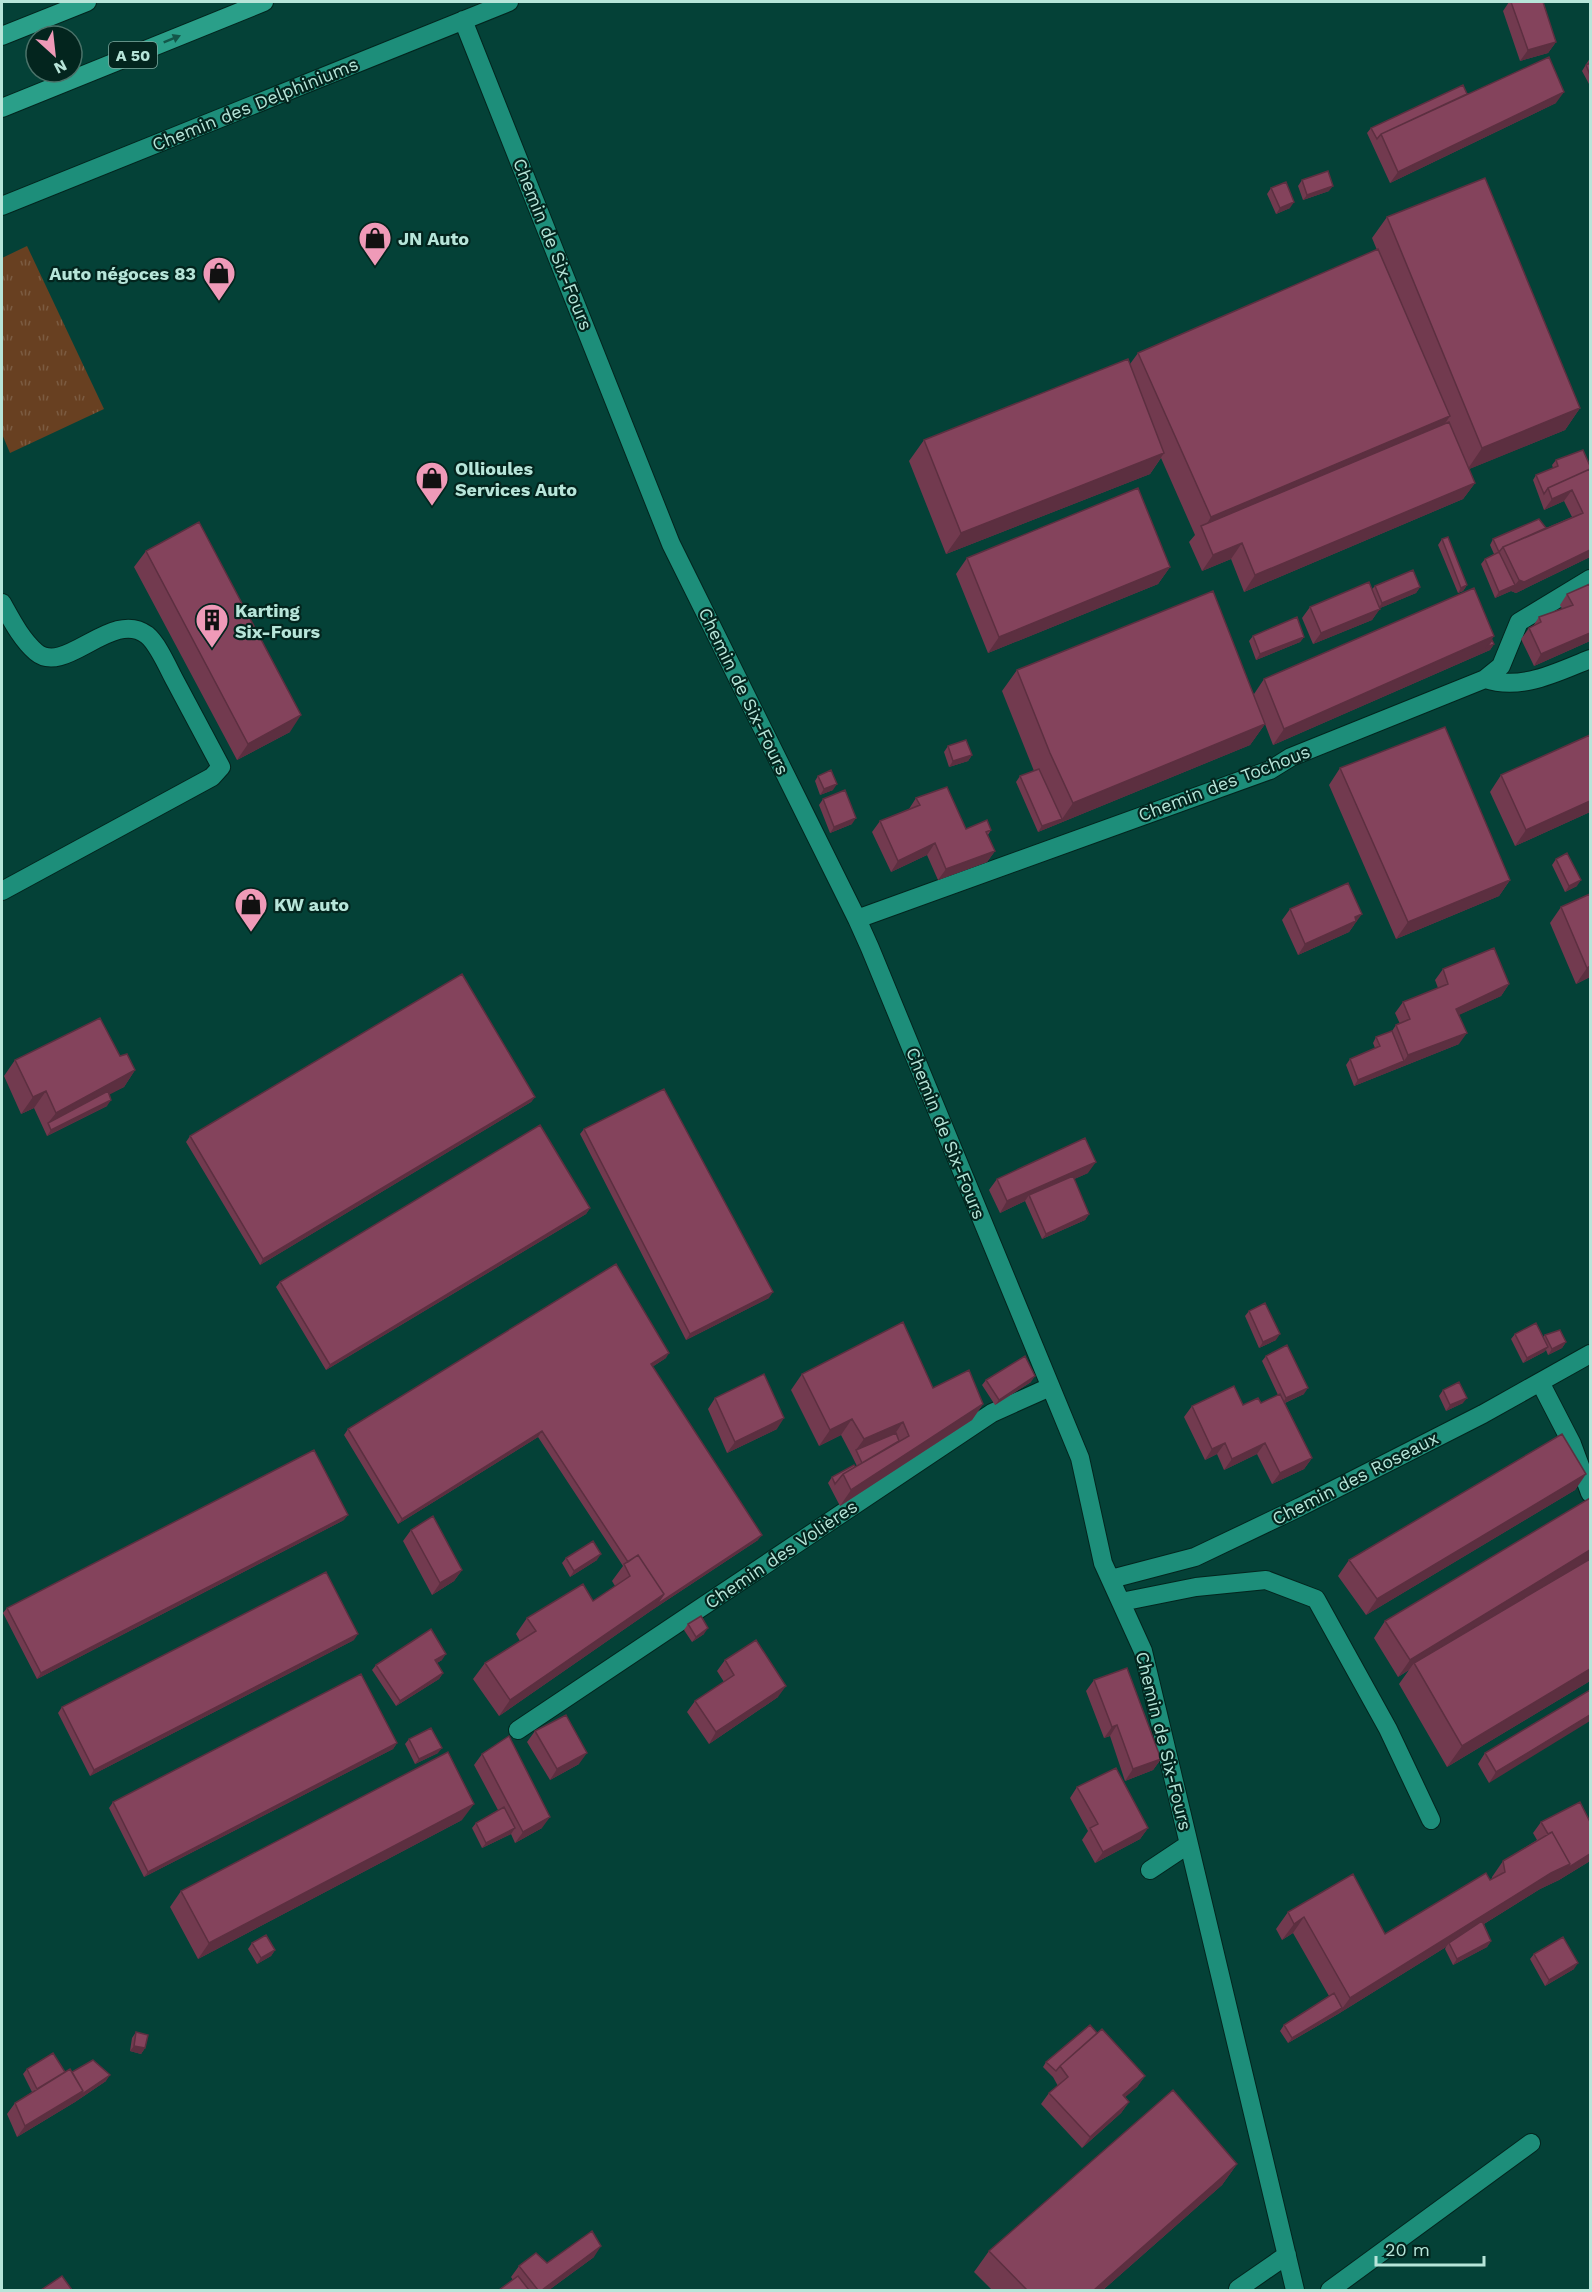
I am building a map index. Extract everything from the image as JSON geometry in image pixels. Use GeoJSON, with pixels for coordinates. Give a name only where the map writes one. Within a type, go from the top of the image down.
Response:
{"type":"FeatureCollection","features":[{"type":"Feature","properties":{"kind":"highway"},"geometry":{"type":"LineString","coordinates":[[2,36],[87,2]]}},
{"type":"Feature","properties":{"kind":"highway","name":"A 50"},"geometry":{"type":"LineString","coordinates":[[2,108],[264,2]]}},
{"type":"Feature","properties":{"kind":"street","name":"Chemin des Delphiniums"},"geometry":{"type":"LineString","coordinates":[[2,206],[509,2]]}},
{"type":"Feature","properties":{"kind":"street","name":"Chemin de Six-Fours"},"geometry":{"type":"LineString","coordinates":[[463,20],[671,544],[857,919],[1080,1458],[1103,1563],[1143,1651],[1295,2290]]}},
{"type":"Feature","properties":{"kind":"street"},"geometry":{"type":"LineString","coordinates":[[1485,679],[1501,666],[1519,622],[1590,579]]}},
{"type":"Feature","properties":{"kind":"street"},"geometry":{"type":"LineString","coordinates":[[2,603],[36,652],[48,658],[69,654],[102,635],[129,629],[146,634],[161,654],[221,767],[212,777],[2,891]]}},
{"type":"Feature","properties":{"kind":"street","name":"Chemin des Tochous"},"geometry":{"type":"LineString","coordinates":[[857,919],[1270,770],[1291,757],[1485,679],[1497,683],[1532,682],[1590,659]]}},
{"type":"Feature","properties":{"kind":"street","name":"Chemin des Roseaux"},"geometry":{"type":"LineString","coordinates":[[1111,1579],[1196,1557],[1351,1482],[1483,1414],[1590,1354]]}},
{"type":"Feature","properties":{"kind":"street"},"geometry":{"type":"LineString","coordinates":[[1540,1382],[1572,1444],[1590,1493]]}},
{"type":"Feature","properties":{"kind":"street","name":"Chemin des Volières"},"geometry":{"type":"LineString","coordinates":[[518,1730],[833,1511],[992,1413],[1050,1387]]}},
{"type":"Feature","properties":{"kind":"street"},"geometry":{"type":"LineString","coordinates":[[1121,1602],[1196,1587],[1266,1580],[1316,1599],[1388,1729],[1431,1820]]}},
{"type":"Feature","properties":{"kind":"street"},"geometry":{"type":"LineString","coordinates":[[1150,1870],[1189,1844]]}},
{"type":"Feature","properties":{"kind":"street"},"geometry":{"type":"LineString","coordinates":[[1330,2290],[1531,2143]]}},
{"type":"Feature","properties":{"kind":"street"},"geometry":{"type":"LineString","coordinates":[[1238,2289],[1287,2255]]}},
{"type":"Feature","properties":{"kind":"green space"},"geometry":{"type":"Polygon","coordinates":[[[27,246],[104,409],[10,453],[2,434],[2,258],[27,246]]]}},
{"type":"Feature","properties":{"kind":"building"},"geometry":{"type":"Polygon","coordinates":[[[1511,2],[1543,2],[1556,42],[1528,50],[1511,2]]]}},
{"type":"Feature","properties":{"kind":"building"},"geometry":{"type":"Polygon","coordinates":[[[1549,57],[1564,92],[1398,172],[1381,134],[1549,57]]]}},
{"type":"Feature","properties":{"kind":"building"},"geometry":{"type":"Polygon","coordinates":[[[1590,63],[1590,75],[1586,65],[1590,63]]]}},
{"type":"Feature","properties":{"kind":"building"},"geometry":{"type":"Polygon","coordinates":[[[1463,85],[1467,94],[1381,134],[1377,139],[1371,128],[1463,85]]]}},
{"type":"Feature","properties":{"kind":"building"},"geometry":{"type":"Polygon","coordinates":[[[1328,171],[1333,186],[1307,195],[1302,180],[1328,171]]]}},
{"type":"Feature","properties":{"kind":"building"},"geometry":{"type":"Polygon","coordinates":[[[1485,178],[1580,408],[1482,448],[1387,217],[1485,178]]]}},
{"type":"Feature","properties":{"kind":"building"},"geometry":{"type":"Polygon","coordinates":[[[1286,182],[1294,202],[1280,208],[1271,188],[1286,182]]]}},
{"type":"Feature","properties":{"kind":"building"},"geometry":{"type":"Polygon","coordinates":[[[1378,249],[1450,416],[1211,517],[1138,353],[1378,249]]]}},
{"type":"Feature","properties":{"kind":"building"},"geometry":{"type":"Polygon","coordinates":[[[1128,359],[1164,453],[961,533],[924,440],[1128,359]]]}},
{"type":"Feature","properties":{"kind":"building"},"geometry":{"type":"Polygon","coordinates":[[[1449,422],[1475,483],[1255,575],[1242,543],[1213,555],[1201,526],[1449,422]]]}},
{"type":"Feature","properties":{"kind":"building"},"geometry":{"type":"Polygon","coordinates":[[[1583,450],[1590,469],[1548,488],[1544,494],[1536,475],[1558,466],[1556,460],[1583,450]]]}},
{"type":"Feature","properties":{"kind":"building"},"geometry":{"type":"Polygon","coordinates":[[[1590,469],[1590,550],[1524,582],[1519,580],[1503,547],[1583,513],[1572,490],[1552,499],[1548,488],[1590,469]]]}},
{"type":"Feature","properties":{"kind":"building"},"geometry":{"type":"Polygon","coordinates":[[[1138,488],[1170,567],[999,637],[967,558],[1138,488]]]}},
{"type":"Feature","properties":{"kind":"building"},"geometry":{"type":"Polygon","coordinates":[[[1539,519],[1546,528],[1503,547],[1499,552],[1493,539],[1539,519]]]}},
{"type":"Feature","properties":{"kind":"building","name":"Karting Six-Fours"},"geometry":{"type":"Polygon","coordinates":[[[199,522],[301,715],[248,744],[146,551],[199,522]]]}},
{"type":"Feature","properties":{"kind":"building"},"geometry":{"type":"Polygon","coordinates":[[[1448,537],[1467,585],[1461,588],[1442,539],[1448,537]]]}},
{"type":"Feature","properties":{"kind":"building"},"geometry":{"type":"Polygon","coordinates":[[[1499,552],[1515,585],[1499,592],[1485,559],[1499,552]]]}},
{"type":"Feature","properties":{"kind":"building"},"geometry":{"type":"Polygon","coordinates":[[[1413,570],[1420,587],[1382,603],[1375,586],[1413,570]]]}},
{"type":"Feature","properties":{"kind":"building"},"geometry":{"type":"Polygon","coordinates":[[[1369,582],[1380,609],[1321,633],[1310,607],[1369,582]]]}},
{"type":"Feature","properties":{"kind":"building"},"geometry":{"type":"Polygon","coordinates":[[[1590,584],[1590,633],[1541,654],[1529,628],[1541,622],[1539,617],[1573,605],[1567,594],[1590,584]]]}},
{"type":"Feature","properties":{"kind":"building"},"geometry":{"type":"Polygon","coordinates":[[[1474,588],[1494,636],[1284,729],[1264,679],[1474,588]]]}},
{"type":"Feature","properties":{"kind":"building"},"geometry":{"type":"Polygon","coordinates":[[[1213,591],[1265,724],[1073,803],[1017,670],[1213,591]]]}},
{"type":"Feature","properties":{"kind":"building"},"geometry":{"type":"Polygon","coordinates":[[[1297,617],[1304,637],[1260,654],[1253,636],[1297,617]]]}},
{"type":"Feature","properties":{"kind":"building"},"geometry":{"type":"Polygon","coordinates":[[[1445,727],[1510,880],[1408,922],[1340,768],[1445,727]]]}},
{"type":"Feature","properties":{"kind":"building"},"geometry":{"type":"Polygon","coordinates":[[[1590,735],[1590,801],[1526,830],[1501,775],[1590,735]]]}},
{"type":"Feature","properties":{"kind":"building"},"geometry":{"type":"Polygon","coordinates":[[[966,740],[972,755],[953,761],[948,746],[966,740]]]}},
{"type":"Feature","properties":{"kind":"building"},"geometry":{"type":"Polygon","coordinates":[[[1039,769],[1062,819],[1042,826],[1020,776],[1039,769]]]}},
{"type":"Feature","properties":{"kind":"building"},"geometry":{"type":"Polygon","coordinates":[[[831,770],[837,784],[824,789],[818,776],[831,770]]]}},
{"type":"Feature","properties":{"kind":"building"},"geometry":{"type":"Polygon","coordinates":[[[947,787],[966,829],[987,820],[991,830],[986,832],[995,851],[946,869],[935,843],[898,861],[880,821],[920,805],[916,798],[947,787]]]}},
{"type":"Feature","properties":{"kind":"building"},"geometry":{"type":"Polygon","coordinates":[[[845,790],[856,818],[834,827],[823,799],[845,790]]]}},
{"type":"Feature","properties":{"kind":"building"},"geometry":{"type":"Polygon","coordinates":[[[1567,853],[1581,880],[1569,886],[1556,859],[1567,853]]]}},
{"type":"Feature","properties":{"kind":"building"},"geometry":{"type":"Polygon","coordinates":[[[1348,883],[1362,914],[1355,917],[1356,921],[1305,944],[1290,909],[1348,883]]]}},
{"type":"Feature","properties":{"kind":"building"},"geometry":{"type":"Polygon","coordinates":[[[1590,894],[1590,966],[1587,968],[1561,907],[1590,894]]]}},
{"type":"Feature","properties":{"kind":"building"},"geometry":{"type":"Polygon","coordinates":[[[1494,948],[1509,984],[1456,1009],[1467,1033],[1408,1055],[1396,1025],[1410,1019],[1403,1002],[1448,984],[1443,969],[1494,948]]]}},
{"type":"Feature","properties":{"kind":"building"},"geometry":{"type":"Polygon","coordinates":[[[462,974],[535,1097],[263,1259],[190,1136],[462,974]]]}},
{"type":"Feature","properties":{"kind":"building"},"geometry":{"type":"Polygon","coordinates":[[[100,1018],[120,1056],[127,1054],[135,1070],[56,1113],[46,1091],[33,1097],[15,1060],[100,1018]]]}},
{"type":"Feature","properties":{"kind":"building"},"geometry":{"type":"Polygon","coordinates":[[[1392,1031],[1404,1061],[1358,1080],[1350,1059],[1380,1046],[1376,1037],[1392,1031]]]}},
{"type":"Feature","properties":{"kind":"building"},"geometry":{"type":"Polygon","coordinates":[[[664,1089],[773,1292],[690,1334],[584,1129],[664,1089]]]}},
{"type":"Feature","properties":{"kind":"building"},"geometry":{"type":"Polygon","coordinates":[[[108,1091],[111,1100],[51,1130],[48,1123],[108,1091]]]}},
{"type":"Feature","properties":{"kind":"building"},"geometry":{"type":"Polygon","coordinates":[[[540,1125],[590,1208],[330,1365],[280,1282],[540,1125]]]}},
{"type":"Feature","properties":{"kind":"building"},"geometry":{"type":"Polygon","coordinates":[[[1085,1138],[1096,1162],[1007,1201],[997,1179],[1085,1138]]]}},
{"type":"Feature","properties":{"kind":"building"},"geometry":{"type":"Polygon","coordinates":[[[1073,1176],[1089,1214],[1046,1234],[1029,1195],[1073,1176]]]}},
{"type":"Feature","properties":{"kind":"building"},"geometry":{"type":"Polygon","coordinates":[[[616,1264],[669,1353],[651,1364],[762,1535],[656,1605],[664,1594],[638,1555],[628,1562],[542,1431],[402,1519],[348,1429],[616,1264]]]}},
{"type":"Feature","properties":{"kind":"building"},"geometry":{"type":"Polygon","coordinates":[[[1265,1303],[1280,1334],[1263,1342],[1249,1311],[1265,1303]]]}},
{"type":"Feature","properties":{"kind":"building"},"geometry":{"type":"Polygon","coordinates":[[[903,1322],[933,1388],[969,1370],[983,1404],[851,1490],[843,1474],[909,1436],[903,1422],[864,1439],[852,1419],[830,1430],[802,1374],[903,1322]]]}},
{"type":"Feature","properties":{"kind":"building"},"geometry":{"type":"Polygon","coordinates":[[[1536,1323],[1548,1347],[1527,1358],[1515,1334],[1536,1323]]]}},
{"type":"Feature","properties":{"kind":"building"},"geometry":{"type":"Polygon","coordinates":[[[1560,1330],[1566,1342],[1552,1349],[1545,1335],[1560,1330]]]}},
{"type":"Feature","properties":{"kind":"building"},"geometry":{"type":"Polygon","coordinates":[[[1287,1345],[1308,1388],[1286,1398],[1266,1356],[1287,1345]]]}},
{"type":"Feature","properties":{"kind":"building"},"geometry":{"type":"Polygon","coordinates":[[[1025,1356],[1035,1376],[999,1400],[986,1380],[1025,1356]]]}},
{"type":"Feature","properties":{"kind":"building"},"geometry":{"type":"Polygon","coordinates":[[[764,1374],[784,1418],[735,1442],[715,1398],[764,1374]]]}},
{"type":"Feature","properties":{"kind":"building"},"geometry":{"type":"Polygon","coordinates":[[[1459,1382],[1467,1398],[1450,1405],[1443,1390],[1459,1382]]]}},
{"type":"Feature","properties":{"kind":"building"},"geometry":{"type":"Polygon","coordinates":[[[1234,1386],[1243,1405],[1258,1398],[1261,1403],[1280,1394],[1312,1458],[1280,1473],[1265,1443],[1232,1459],[1225,1443],[1212,1449],[1192,1406],[1234,1386]]]}},
{"type":"Feature","properties":{"kind":"building"},"geometry":{"type":"Polygon","coordinates":[[[896,1433],[899,1441],[862,1463],[856,1450],[896,1433]]]}},
{"type":"Feature","properties":{"kind":"building"},"geometry":{"type":"Polygon","coordinates":[[[1562,1434],[1586,1474],[1377,1599],[1349,1560],[1562,1434]]]}},
{"type":"Feature","properties":{"kind":"building"},"geometry":{"type":"Polygon","coordinates":[[[314,1450],[348,1515],[41,1673],[7,1608],[314,1450]]]}},
{"type":"Feature","properties":{"kind":"building"},"geometry":{"type":"Polygon","coordinates":[[[854,1465],[855,1467],[843,1474],[835,1484],[832,1477],[854,1465]]]}},
{"type":"Feature","properties":{"kind":"building"},"geometry":{"type":"Polygon","coordinates":[[[1590,1498],[1590,1550],[1410,1660],[1385,1621],[1590,1498]]]}},
{"type":"Feature","properties":{"kind":"building"},"geometry":{"type":"Polygon","coordinates":[[[433,1516],[462,1570],[440,1583],[411,1530],[433,1516]]]}},
{"type":"Feature","properties":{"kind":"building"},"geometry":{"type":"Polygon","coordinates":[[[593,1541],[601,1554],[574,1571],[566,1558],[593,1541]]]}},
{"type":"Feature","properties":{"kind":"building"},"geometry":{"type":"Polygon","coordinates":[[[638,1555],[664,1594],[510,1700],[485,1663],[536,1631],[527,1618],[583,1584],[593,1601],[630,1576],[624,1564],[638,1555]]]}},
{"type":"Feature","properties":{"kind":"building"},"geometry":{"type":"Polygon","coordinates":[[[1590,1559],[1590,1669],[1462,1746],[1414,1663],[1590,1559]]]}},
{"type":"Feature","properties":{"kind":"building"},"geometry":{"type":"Polygon","coordinates":[[[326,1572],[358,1634],[94,1770],[62,1707],[326,1572]]]}},
{"type":"Feature","properties":{"kind":"building"},"geometry":{"type":"Polygon","coordinates":[[[701,1616],[708,1628],[696,1637],[688,1624],[701,1616]]]}},
{"type":"Feature","properties":{"kind":"building"},"geometry":{"type":"Polygon","coordinates":[[[431,1629],[446,1654],[435,1660],[443,1673],[400,1701],[376,1665],[431,1629]]]}},
{"type":"Feature","properties":{"kind":"building"},"geometry":{"type":"Polygon","coordinates":[[[756,1640],[786,1686],[716,1732],[695,1701],[734,1675],[725,1660],[756,1640]]]}},
{"type":"Feature","properties":{"kind":"building"},"geometry":{"type":"Polygon","coordinates":[[[1127,1668],[1161,1759],[1133,1769],[1117,1725],[1112,1727],[1094,1680],[1127,1668]]]}},
{"type":"Feature","properties":{"kind":"building"},"geometry":{"type":"Polygon","coordinates":[[[361,1674],[397,1743],[148,1872],[113,1802],[361,1674]]]}},
{"type":"Feature","properties":{"kind":"building"},"geometry":{"type":"Polygon","coordinates":[[[1590,1690],[1590,1715],[1496,1772],[1485,1753],[1590,1690]]]}},
{"type":"Feature","properties":{"kind":"building"},"geometry":{"type":"Polygon","coordinates":[[[566,1715],[587,1753],[557,1769],[535,1731],[566,1715]]]}},
{"type":"Feature","properties":{"kind":"building"},"geometry":{"type":"Polygon","coordinates":[[[431,1728],[442,1748],[419,1759],[409,1739],[431,1728]]]}},
{"type":"Feature","properties":{"kind":"building"},"geometry":{"type":"Polygon","coordinates":[[[509,1736],[550,1817],[523,1832],[482,1754],[509,1736]]]}},
{"type":"Feature","properties":{"kind":"building"},"geometry":{"type":"Polygon","coordinates":[[[448,1752],[474,1804],[209,1943],[181,1891],[448,1752]]]}},
{"type":"Feature","properties":{"kind":"building"},"geometry":{"type":"Polygon","coordinates":[[[1116,1768],[1148,1828],[1103,1852],[1090,1828],[1098,1824],[1077,1787],[1116,1768]]]}},
{"type":"Feature","properties":{"kind":"building"},"geometry":{"type":"Polygon","coordinates":[[[1580,1802],[1590,1822],[1590,1854],[1566,1869],[1570,1864],[1552,1832],[1548,1834],[1541,1822],[1580,1802]]]}},
{"type":"Feature","properties":{"kind":"building"},"geometry":{"type":"Polygon","coordinates":[[[504,1807],[515,1828],[486,1843],[476,1823],[504,1807]]]}},
{"type":"Feature","properties":{"kind":"building"},"geometry":{"type":"Polygon","coordinates":[[[1552,1832],[1570,1864],[1551,1873],[1350,1998],[1304,1917],[1294,1924],[1288,1912],[1353,1874],[1385,1934],[1486,1873],[1490,1880],[1505,1872],[1503,1861],[1552,1832]]]}},
{"type":"Feature","properties":{"kind":"building"},"geometry":{"type":"Polygon","coordinates":[[[1482,1921],[1491,1941],[1457,1959],[1449,1943],[1482,1921]]]}},
{"type":"Feature","properties":{"kind":"building"},"geometry":{"type":"Polygon","coordinates":[[[266,1935],[275,1950],[261,1958],[252,1943],[266,1935]]]}},
{"type":"Feature","properties":{"kind":"building"},"geometry":{"type":"Polygon","coordinates":[[[1563,1937],[1578,1963],[1549,1980],[1534,1954],[1563,1937]]]}},
{"type":"Feature","properties":{"kind":"building"},"geometry":{"type":"Polygon","coordinates":[[[1334,1993],[1342,2008],[1292,2038],[1284,2025],[1334,1993]]]}},
{"type":"Feature","properties":{"kind":"building"},"geometry":{"type":"Polygon","coordinates":[[[1090,2025],[1097,2033],[1056,2071],[1046,2062],[1090,2025]]]}},
{"type":"Feature","properties":{"kind":"building"},"geometry":{"type":"Polygon","coordinates":[[[1102,2029],[1145,2076],[1123,2095],[1129,2102],[1090,2137],[1049,2093],[1068,2077],[1060,2066],[1102,2029]]]}},
{"type":"Feature","properties":{"kind":"building"},"geometry":{"type":"Polygon","coordinates":[[[136,2032],[148,2035],[145,2048],[134,2046],[136,2032]]]}},
{"type":"Feature","properties":{"kind":"building"},"geometry":{"type":"Polygon","coordinates":[[[53,2053],[65,2072],[37,2089],[27,2069],[53,2053]]]}},
{"type":"Feature","properties":{"kind":"building"},"geometry":{"type":"Polygon","coordinates":[[[93,2060],[110,2075],[79,2096],[83,2091],[72,2072],[93,2060]]]}},
{"type":"Feature","properties":{"kind":"building"},"geometry":{"type":"Polygon","coordinates":[[[70,2069],[83,2091],[25,2126],[15,2103],[70,2069]]]}},
{"type":"Feature","properties":{"kind":"building"},"geometry":{"type":"Polygon","coordinates":[[[1173,2090],[1237,2164],[1094,2290],[1027,2290],[989,2251],[1173,2090]]]}},
{"type":"Feature","properties":{"kind":"building"},"geometry":{"type":"Polygon","coordinates":[[[592,2231],[601,2246],[542,2290],[538,2290],[519,2266],[536,2253],[547,2263],[592,2231]]]}},
{"type":"Feature","properties":{"kind":"building"},"geometry":{"type":"Polygon","coordinates":[[[62,2276],[72,2290],[41,2290],[62,2276]]]}},
{"type":"Feature","properties":{"kind":"building"},"geometry":{"type":"Polygon","coordinates":[[[518,2276],[529,2290],[499,2290],[518,2276]]]}},
{"type":"Feature","properties":{"kind":"place","name":"JN Auto"},"geometry":{"type":"Point","coordinates":[375,267]}},
{"type":"Feature","properties":{"kind":"place","name":"Auto négoces 83"},"geometry":{"type":"Point","coordinates":[219,302]}},
{"type":"Feature","properties":{"kind":"place","name":"Ollioules Services Auto"},"geometry":{"type":"Point","coordinates":[432,507]}},
{"type":"Feature","properties":{"kind":"place","name":"Karting Six-Fours"},"geometry":{"type":"Point","coordinates":[212,649]}},
{"type":"Feature","properties":{"kind":"place","name":"KW auto"},"geometry":{"type":"Point","coordinates":[251,933]}}]}
